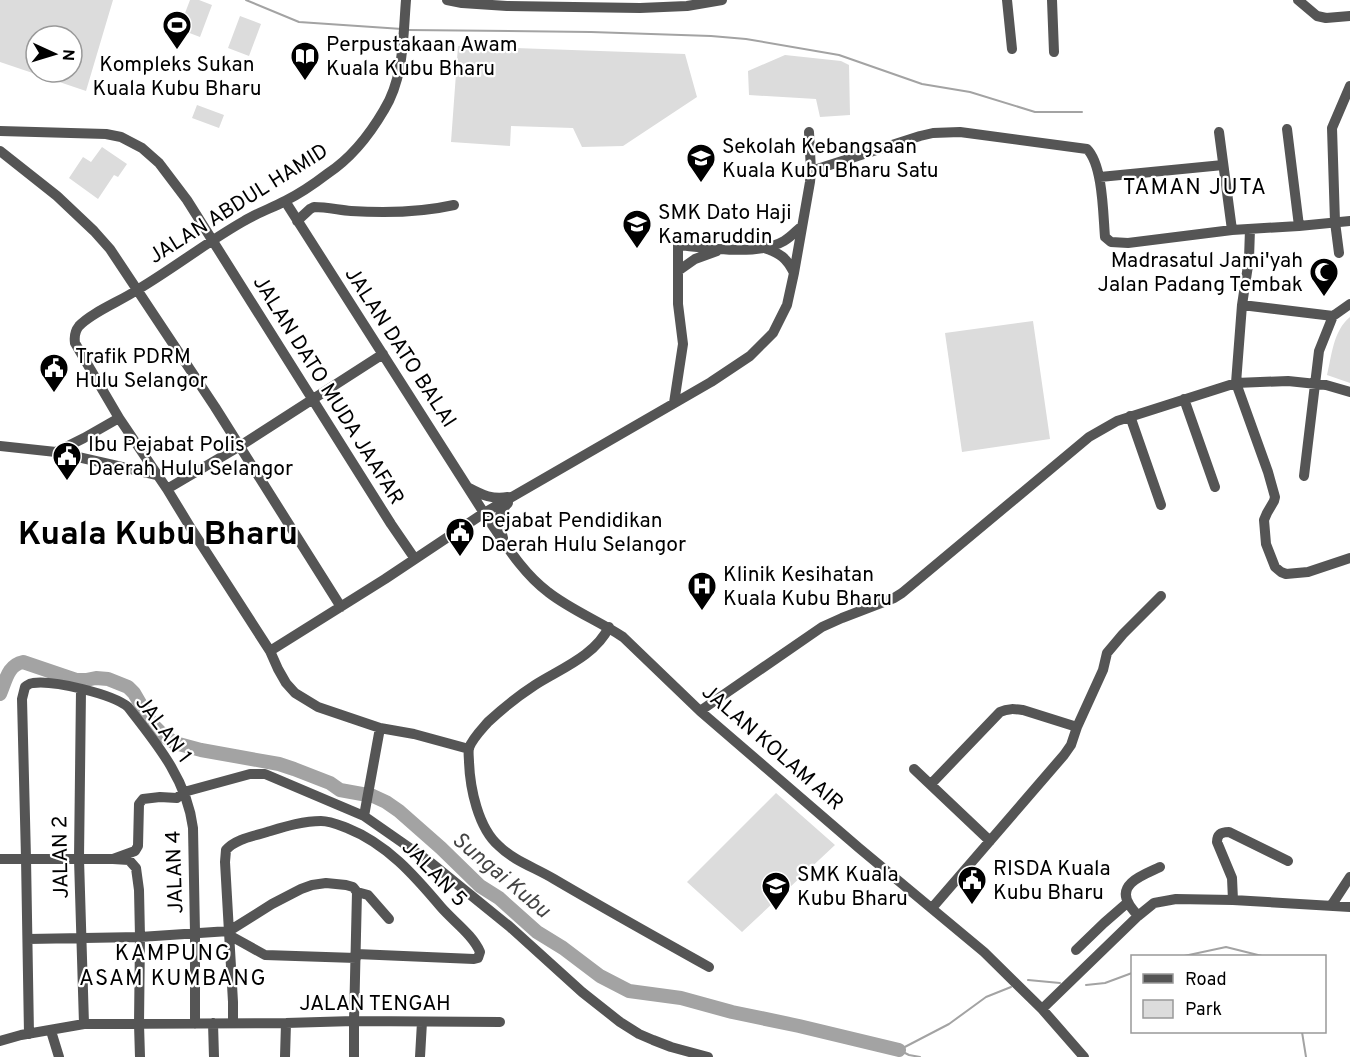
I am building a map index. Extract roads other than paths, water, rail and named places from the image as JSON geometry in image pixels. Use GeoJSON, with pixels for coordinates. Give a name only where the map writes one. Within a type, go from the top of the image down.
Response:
{"type":"FeatureCollection","features":[{"type":"Feature","properties":{"kind":"street","name":"JALAN ABDUL HAMID"},"geometry":{"type":"LineString","coordinates":[[109,401],[75,343],[76,331],[80,325],[213,240],[262,211],[285,201],[329,173],[366,137],[384,111],[397,83],[406,0]]}},
{"type":"Feature","properties":{"kind":"street"},"geometry":{"type":"LineString","coordinates":[[447,0],[507,6],[640,8],[687,6],[722,0]]}},
{"type":"Feature","properties":{"kind":"street"},"geometry":{"type":"LineString","coordinates":[[1007,0],[1012,49]]}},
{"type":"Feature","properties":{"kind":"street"},"geometry":{"type":"LineString","coordinates":[[1052,0],[1054,52]]}},
{"type":"Feature","properties":{"kind":"street"},"geometry":{"type":"LineString","coordinates":[[1298,0],[1317,16],[1326,18],[1350,16]]}},
{"type":"Feature","properties":{"kind":"street"},"geometry":{"type":"LineString","coordinates":[[1339,253],[1335,222],[1333,124],[1350,86]]}},
{"type":"Feature","properties":{"kind":"street"},"geometry":{"type":"LineString","coordinates":[[1287,129],[1299,226]]}},
{"type":"Feature","properties":{"kind":"street","name":"JALAN DATO MUDA JAAFAR"},"geometry":{"type":"LineString","coordinates":[[0,131],[106,134],[121,137],[133,142],[164,168],[213,240],[415,559]]}},
{"type":"Feature","properties":{"kind":"street"},"geometry":{"type":"LineString","coordinates":[[270,651],[484,513],[711,382],[750,357],[773,333],[787,305],[809,194],[811,171],[809,132]]}},
{"type":"Feature","properties":{"kind":"street"},"geometry":{"type":"LineString","coordinates":[[811,171],[920,136],[960,132],[1087,149],[1100,177],[1105,237],[1111,242],[1128,243],[1232,230],[1350,221]]}},
{"type":"Feature","properties":{"kind":"street"},"geometry":{"type":"LineString","coordinates":[[1219,132],[1232,230]]}},
{"type":"Feature","properties":{"kind":"street"},"geometry":{"type":"LineString","coordinates":[[0,151],[57,196],[110,249],[240,446],[341,607]]}},
{"type":"Feature","properties":{"kind":"street"},"geometry":{"type":"LineString","coordinates":[[1100,177],[1223,165]]}},
{"type":"Feature","properties":{"kind":"street","name":"JALAN DATO BALAI"},"geometry":{"type":"LineString","coordinates":[[285,201],[484,513]]}},
{"type":"Feature","properties":{"kind":"street"},"geometry":{"type":"LineString","coordinates":[[297,221],[314,207],[353,211],[392,211],[454,205]]}},
{"type":"Feature","properties":{"kind":"street"},"geometry":{"type":"LineString","coordinates":[[674,403],[683,344],[678,304],[678,245],[722,250],[764,248],[782,243],[802,226]]}},
{"type":"Feature","properties":{"kind":"street"},"geometry":{"type":"LineString","coordinates":[[1250,229],[1236,383],[1275,496],[1267,513],[1264,528],[1266,544],[1275,567],[1286,574],[1300,573],[1350,558]]}},
{"type":"Feature","properties":{"kind":"street"},"geometry":{"type":"LineString","coordinates":[[764,248],[783,256],[794,273]]}},
{"type":"Feature","properties":{"kind":"street"},"geometry":{"type":"LineString","coordinates":[[678,271],[695,259],[722,250]]}},
{"type":"Feature","properties":{"kind":"street"},"geometry":{"type":"LineString","coordinates":[[1304,476],[1319,351],[1333,316],[1350,304]]}},
{"type":"Feature","properties":{"kind":"street"},"geometry":{"type":"LineString","coordinates":[[1242,305],[1333,316]]}},
{"type":"Feature","properties":{"kind":"street"},"geometry":{"type":"LineString","coordinates":[[167,489],[240,446],[383,354]]}},
{"type":"Feature","properties":{"kind":"street"},"geometry":{"type":"LineString","coordinates":[[700,711],[822,627],[902,593],[1089,437],[1117,421],[1236,383],[1288,381],[1326,385],[1350,392]]}},
{"type":"Feature","properties":{"kind":"street"},"geometry":{"type":"LineString","coordinates":[[1184,399],[1215,487]]}},
{"type":"Feature","properties":{"kind":"street"},"geometry":{"type":"LineString","coordinates":[[109,401],[295,693],[318,707],[380,728],[414,734],[469,749]]}},
{"type":"Feature","properties":{"kind":"street"},"geometry":{"type":"LineString","coordinates":[[100,428],[109,401]]}},
{"type":"Feature","properties":{"kind":"street"},"geometry":{"type":"LineString","coordinates":[[1130,416],[1161,505]]}},
{"type":"Feature","properties":{"kind":"street"},"geometry":{"type":"LineString","coordinates":[[56,452],[119,418]]}},
{"type":"Feature","properties":{"kind":"street"},"geometry":{"type":"LineString","coordinates":[[84,438],[92,459]]}},
{"type":"Feature","properties":{"kind":"street"},"geometry":{"type":"LineString","coordinates":[[0,446],[56,452],[157,475]]}},
{"type":"Feature","properties":{"kind":"street"},"geometry":{"type":"LineString","coordinates":[[467,525],[471,509],[470,491],[494,498],[514,496]]}},
{"type":"Feature","properties":{"kind":"street"},"geometry":{"type":"LineString","coordinates":[[500,537],[499,516],[514,496]]}},
{"type":"Feature","properties":{"kind":"street","name":"JALAN KOLAM AIR"},"geometry":{"type":"LineString","coordinates":[[484,513],[524,568],[546,592],[623,637],[700,711],[984,952],[1042,1009],[1084,1057]]}},
{"type":"Feature","properties":{"kind":"street"},"geometry":{"type":"LineString","coordinates":[[467,525],[482,526],[500,537]]}},
{"type":"Feature","properties":{"kind":"street"},"geometry":{"type":"LineString","coordinates":[[932,908],[1064,755],[1071,745],[1103,670],[1107,653],[1161,596]]}},
{"type":"Feature","properties":{"kind":"street"},"geometry":{"type":"LineString","coordinates":[[609,627],[597,646],[523,693],[488,723],[469,749],[471,782],[479,815],[498,846],[516,858],[709,967]]}},
{"type":"Feature","properties":{"kind":"street","name":"JALAN 1"},"geometry":{"type":"LineString","coordinates":[[28,1034],[23,691],[27,685],[33,683],[49,683],[116,700],[128,707],[164,754],[184,792]]}},
{"type":"Feature","properties":{"kind":"street","name":"JALAN 2"},"geometry":{"type":"LineString","coordinates":[[81,690],[79,859],[84,1024]]}},
{"type":"Feature","properties":{"kind":"street"},"geometry":{"type":"LineString","coordinates":[[931,784],[1000,712],[1006,709],[1023,710],[1077,727]]}},
{"type":"Feature","properties":{"kind":"street"},"geometry":{"type":"LineString","coordinates":[[363,816],[380,728]]}},
{"type":"Feature","properties":{"kind":"street"},"geometry":{"type":"LineString","coordinates":[[914,769],[990,841]]}},
{"type":"Feature","properties":{"kind":"street"},"geometry":{"type":"LineString","coordinates":[[113,859],[135,851],[138,846],[139,804],[143,799],[177,798],[184,792],[250,774],[265,774],[378,824],[430,862],[509,926],[582,992],[620,1022],[639,1034],[662,1044],[708,1057]]}},
{"type":"Feature","properties":{"kind":"street","name":"JALAN 4"},"geometry":{"type":"LineString","coordinates":[[184,792],[193,828],[195,1024]]}},
{"type":"Feature","properties":{"kind":"street","name":"JALAN 5"},"geometry":{"type":"LineString","coordinates":[[233,1023],[225,862],[227,848],[245,839],[292,825],[322,820],[357,832],[383,848],[407,868],[471,938],[480,952],[478,958],[474,959],[356,956]]}},
{"type":"Feature","properties":{"kind":"street"},"geometry":{"type":"LineString","coordinates":[[1233,900],[1232,878],[1217,842],[1220,834],[1229,832],[1288,861]]}},
{"type":"Feature","properties":{"kind":"street"},"geometry":{"type":"LineString","coordinates":[[0,859],[129,860],[136,868],[140,937],[140,1057]]}},
{"type":"Feature","properties":{"kind":"street"},"geometry":{"type":"LineString","coordinates":[[1138,916],[1127,903],[1128,886],[1133,880],[1160,867]]}},
{"type":"Feature","properties":{"kind":"street"},"geometry":{"type":"LineString","coordinates":[[1331,906],[1350,877]]}},
{"type":"Feature","properties":{"kind":"street"},"geometry":{"type":"LineString","coordinates":[[229,933],[272,904],[301,889],[326,883],[353,887],[357,892],[368,896],[389,919]]}},
{"type":"Feature","properties":{"kind":"street"},"geometry":{"type":"LineString","coordinates":[[354,1057],[357,892]]}},
{"type":"Feature","properties":{"kind":"street"},"geometry":{"type":"LineString","coordinates":[[1042,1009],[1154,903],[1176,899],[1233,900],[1350,907]]}},
{"type":"Feature","properties":{"kind":"street"},"geometry":{"type":"LineString","coordinates":[[1076,950],[1127,903]]}},
{"type":"Feature","properties":{"kind":"street"},"geometry":{"type":"LineString","coordinates":[[28,939],[229,933],[265,955],[356,956]]}},
{"type":"Feature","properties":{"kind":"street"},"geometry":{"type":"LineString","coordinates":[[420,1057],[422,1022]]}},
{"type":"Feature","properties":{"kind":"street","name":"JALAN TENGAH"},"geometry":{"type":"LineString","coordinates":[[0,1041],[84,1024],[500,1022]]}},
{"type":"Feature","properties":{"kind":"street"},"geometry":{"type":"LineString","coordinates":[[213,1023],[214,1057]]}},
{"type":"Feature","properties":{"kind":"street"},"geometry":{"type":"LineString","coordinates":[[285,1057],[286,1023]]}},
{"type":"Feature","properties":{"kind":"street"},"geometry":{"type":"LineString","coordinates":[[51,1031],[59,1057]]}},
{"type":"Feature","properties":{"kind":"waterway"},"geometry":{"type":"LineString","coordinates":[[246,0],[299,22],[402,29]]}},
{"type":"Feature","properties":{"kind":"waterway"},"geometry":{"type":"LineString","coordinates":[[407,30],[591,32],[746,39],[839,55],[922,84],[970,92],[1035,112],[1082,112]]}},
{"type":"Feature","properties":{"kind":"waterway","name":"Sungai Kubu"},"geometry":{"type":"LineString","coordinates":[[0,694],[11,670],[23,662],[76,680],[108,679],[128,687],[152,724],[175,743],[279,764],[330,783],[340,790],[373,796],[386,802],[441,848],[480,886],[499,898],[537,932],[600,976],[629,991],[681,998],[899,1050]]}},
{"type":"Feature","properties":{"kind":"waterway","name":"Sungai Kubu"},"geometry":{"type":"LineString","coordinates":[[1189,955],[1226,947],[1258,955]]}},
{"type":"Feature","properties":{"kind":"waterway","name":"Sungai Kubu"},"geometry":{"type":"LineString","coordinates":[[1086,985],[1105,983],[1131,973]]}},
{"type":"Feature","properties":{"kind":"waterway","name":"Sungai Kubu"},"geometry":{"type":"LineString","coordinates":[[1028,980],[1060,983]]}},
{"type":"Feature","properties":{"kind":"waterway","name":"Sungai Kubu"},"geometry":{"type":"LineString","coordinates":[[899,1050],[949,1024],[986,997],[1011,987]]}},
{"type":"Feature","properties":{"kind":"waterway","name":"Sungai Kubu"},"geometry":{"type":"LineString","coordinates":[[1302,1033],[1306,1057]]}},
{"type":"Feature","properties":{"kind":"waterway"},"geometry":{"type":"LineString","coordinates":[[899,1050],[920,1057]]}},
{"type":"Feature","properties":{"kind":"place","name":"Kompleks Sukan Kuala Kubu Bharu"},"geometry":{"type":"Point","coordinates":[177,50]}},
{"type":"Feature","properties":{"kind":"place","name":"Perpustakaan Awam Kuala Kubu Bharu"},"geometry":{"type":"Point","coordinates":[305,82]}},
{"type":"Feature","properties":{"kind":"place","name":"Sekolah Kebangsaan Kuala Kubu Bharu Satu"},"geometry":{"type":"Point","coordinates":[701,184]}},
{"type":"Feature","properties":{"kind":"place","name":"SMK Dato Haji Kamaruddin"},"geometry":{"type":"Point","coordinates":[637,250]}},
{"type":"Feature","properties":{"kind":"place","name":"Madrasatul Jami'yah Jalan Padang Tembak"},"geometry":{"type":"Point","coordinates":[1324,298]}},
{"type":"Feature","properties":{"kind":"place","name":"Trafik PDRM Hulu Selangor"},"geometry":{"type":"Point","coordinates":[54,394]}},
{"type":"Feature","properties":{"kind":"place","name":"Ibu Pejabat Polis Daerah Hulu Selangor"},"geometry":{"type":"Point","coordinates":[67,482]}},
{"type":"Feature","properties":{"kind":"place","name":"Pejabat Pendidikan Daerah Hulu Selangor"},"geometry":{"type":"Point","coordinates":[460,558]}},
{"type":"Feature","properties":{"kind":"place","name":"Klinik Kesihatan Kuala Kubu Bharu"},"geometry":{"type":"Point","coordinates":[702,612]}},
{"type":"Feature","properties":{"kind":"place","name":"RISDA Kuala Kubu Bharu"},"geometry":{"type":"Point","coordinates":[972,906]}},
{"type":"Feature","properties":{"kind":"place","name":"SMK Kuala Kubu Bharu"},"geometry":{"type":"Point","coordinates":[776,912]}},
{"type":"Feature","properties":{"kind":"district","name":"TAMAN JUTA"},"geometry":{"type":"Point","coordinates":[1195,186]}},
{"type":"Feature","properties":{"kind":"district","name":"Kuala Kubu Bharu"},"geometry":{"type":"Point","coordinates":[158,532]}},
{"type":"Feature","properties":{"kind":"district","name":"KAMPUNG ASAM KUMBANG"},"geometry":{"type":"Point","coordinates":[173,964]}}]}
